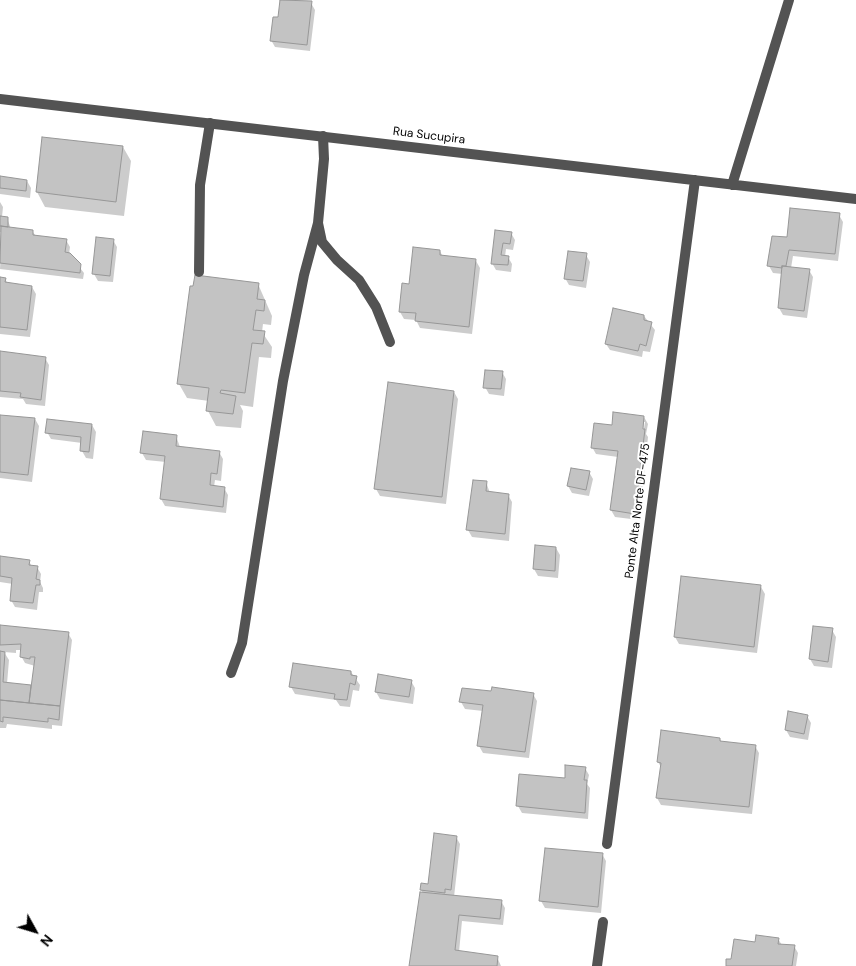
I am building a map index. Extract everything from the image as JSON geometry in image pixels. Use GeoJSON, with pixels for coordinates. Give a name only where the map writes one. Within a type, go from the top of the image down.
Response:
{"type":"FeatureCollection","features":[{"type":"Feature","properties":{"kind":"street"},"geometry":{"type":"LineString","coordinates":[[732,184],[789,0]]}},
{"type":"Feature","properties":{"kind":"street","name":"Rua Sucupira"},"geometry":{"type":"LineString","coordinates":[[0,99],[856,199]]}},
{"type":"Feature","properties":{"kind":"street"},"geometry":{"type":"LineString","coordinates":[[199,272],[200,185],[210,123]]}},
{"type":"Feature","properties":{"kind":"street"},"geometry":{"type":"LineString","coordinates":[[231,673],[242,642],[283,381],[304,275],[318,223],[324,159],[323,136]]}},
{"type":"Feature","properties":{"kind":"street","name":"Ponte Alta Norte DF-475"},"geometry":{"type":"LineString","coordinates":[[607,844],[695,180]]}},
{"type":"Feature","properties":{"kind":"street"},"geometry":{"type":"LineString","coordinates":[[318,223],[322,242],[336,260],[359,280],[376,307],[390,342]]}},
{"type":"Feature","properties":{"kind":"street"},"geometry":{"type":"LineString","coordinates":[[597,966],[603,922]]}},
{"type":"Feature","properties":{"kind":"building"},"geometry":{"type":"Polygon","coordinates":[[[280,0],[312,1],[307,45],[270,41],[273,17],[278,17],[280,0]]]}},
{"type":"Feature","properties":{"kind":"building"},"geometry":{"type":"Polygon","coordinates":[[[42,137],[123,146],[116,202],[36,192],[42,137]]]}},
{"type":"Feature","properties":{"kind":"building"},"geometry":{"type":"Polygon","coordinates":[[[0,176],[27,180],[26,191],[0,188],[0,176]]]}},
{"type":"Feature","properties":{"kind":"building"},"geometry":{"type":"Polygon","coordinates":[[[790,208],[840,213],[835,254],[789,250],[786,266],[782,266],[782,268],[767,266],[772,236],[787,237],[790,208]]]}},
{"type":"Feature","properties":{"kind":"building"},"geometry":{"type":"Polygon","coordinates":[[[0,216],[8,217],[8,227],[0,226],[0,216]]]}},
{"type":"Feature","properties":{"kind":"building"},"geometry":{"type":"Polygon","coordinates":[[[1,226],[33,230],[33,235],[67,239],[65,252],[70,253],[81,264],[80,273],[0,263],[1,226]]]}},
{"type":"Feature","properties":{"kind":"building"},"geometry":{"type":"Polygon","coordinates":[[[495,230],[512,232],[510,244],[503,243],[501,255],[509,256],[508,265],[491,264],[495,230]]]}},
{"type":"Feature","properties":{"kind":"building"},"geometry":{"type":"Polygon","coordinates":[[[96,237],[114,239],[110,276],[92,274],[96,237]]]}},
{"type":"Feature","properties":{"kind":"building"},"geometry":{"type":"Polygon","coordinates":[[[413,247],[440,250],[440,255],[476,259],[469,327],[415,321],[416,313],[399,312],[402,283],[409,284],[413,247]]]}},
{"type":"Feature","properties":{"kind":"building"},"geometry":{"type":"Polygon","coordinates":[[[568,251],[587,253],[583,281],[564,279],[568,251]]]}},
{"type":"Feature","properties":{"kind":"building"},"geometry":{"type":"Polygon","coordinates":[[[782,266],[810,269],[804,311],[778,308],[782,266]]]}},
{"type":"Feature","properties":{"kind":"building"},"geometry":{"type":"Polygon","coordinates":[[[195,275],[259,283],[257,299],[265,300],[264,311],[256,310],[253,330],[265,331],[263,344],[252,343],[245,393],[221,390],[220,393],[236,396],[233,414],[206,411],[209,388],[177,384],[190,286],[193,286],[195,275]]]}},
{"type":"Feature","properties":{"kind":"building"},"geometry":{"type":"Polygon","coordinates":[[[0,277],[6,278],[5,282],[32,286],[27,330],[0,327],[0,277]]]}},
{"type":"Feature","properties":{"kind":"building"},"geometry":{"type":"Polygon","coordinates":[[[613,308],[644,315],[644,320],[652,322],[646,346],[640,344],[638,351],[605,344],[613,308]]]}},
{"type":"Feature","properties":{"kind":"building"},"geometry":{"type":"Polygon","coordinates":[[[0,351],[46,357],[41,400],[20,397],[21,393],[0,391],[0,351]]]}},
{"type":"Feature","properties":{"kind":"building"},"geometry":{"type":"Polygon","coordinates":[[[485,370],[503,371],[501,389],[483,388],[485,370]]]}},
{"type":"Feature","properties":{"kind":"building"},"geometry":{"type":"Polygon","coordinates":[[[388,382],[454,391],[442,497],[374,489],[388,382]]]}},
{"type":"Feature","properties":{"kind":"building"},"geometry":{"type":"Polygon","coordinates":[[[613,412],[644,416],[643,429],[645,429],[635,514],[610,510],[618,451],[591,448],[594,423],[612,425],[613,412]]]}},
{"type":"Feature","properties":{"kind":"building"},"geometry":{"type":"Polygon","coordinates":[[[0,415],[35,418],[28,475],[0,472],[0,415]]]}},
{"type":"Feature","properties":{"kind":"building"},"geometry":{"type":"Polygon","coordinates":[[[47,419],[92,424],[89,452],[80,451],[81,437],[45,433],[47,419]]]}},
{"type":"Feature","properties":{"kind":"building"},"geometry":{"type":"Polygon","coordinates":[[[143,431],[177,435],[176,446],[220,451],[217,474],[211,473],[210,485],[225,487],[223,507],[160,499],[165,456],[140,453],[143,431]]]}},
{"type":"Feature","properties":{"kind":"building"},"geometry":{"type":"Polygon","coordinates":[[[571,468],[590,471],[586,490],[567,486],[571,468]]]}},
{"type":"Feature","properties":{"kind":"building"},"geometry":{"type":"Polygon","coordinates":[[[473,480],[487,481],[486,491],[509,494],[505,534],[466,530],[473,480]]]}},
{"type":"Feature","properties":{"kind":"building"},"geometry":{"type":"Polygon","coordinates":[[[535,545],[556,547],[555,571],[533,569],[535,545]]]}},
{"type":"Feature","properties":{"kind":"building"},"geometry":{"type":"Polygon","coordinates":[[[0,556],[30,560],[29,565],[38,566],[36,579],[40,580],[40,585],[36,585],[33,603],[10,601],[12,578],[0,576],[0,556]]]}},
{"type":"Feature","properties":{"kind":"building"},"geometry":{"type":"Polygon","coordinates":[[[681,576],[761,585],[754,647],[674,637],[681,576]]]}},
{"type":"Feature","properties":{"kind":"building"},"geometry":{"type":"Polygon","coordinates":[[[0,625],[69,632],[60,706],[29,703],[35,657],[30,657],[30,659],[20,657],[21,644],[0,645],[0,625]]]}},
{"type":"Feature","properties":{"kind":"building"},"geometry":{"type":"Polygon","coordinates":[[[813,626],[833,628],[828,662],[809,659],[813,626]]]}},
{"type":"Feature","properties":{"kind":"building"},"geometry":{"type":"Polygon","coordinates":[[[0,651],[5,652],[3,682],[31,685],[29,703],[0,700],[0,651]]]}},
{"type":"Feature","properties":{"kind":"building"},"geometry":{"type":"Polygon","coordinates":[[[293,663],[351,671],[351,675],[357,676],[355,685],[350,683],[347,700],[334,699],[335,694],[289,687],[293,663]]]}},
{"type":"Feature","properties":{"kind":"building"},"geometry":{"type":"Polygon","coordinates":[[[378,674],[412,680],[409,697],[375,692],[378,674]]]}},
{"type":"Feature","properties":{"kind":"building"},"geometry":{"type":"Polygon","coordinates":[[[492,687],[534,693],[525,752],[477,746],[483,705],[459,702],[462,688],[491,691],[492,687]]]}},
{"type":"Feature","properties":{"kind":"building"},"geometry":{"type":"Polygon","coordinates":[[[0,700],[60,706],[59,720],[48,718],[48,722],[3,717],[3,722],[0,721],[0,700]]]}},
{"type":"Feature","properties":{"kind":"building"},"geometry":{"type":"Polygon","coordinates":[[[788,711],[808,715],[804,734],[785,730],[788,711]]]}},
{"type":"Feature","properties":{"kind":"building"},"geometry":{"type":"Polygon","coordinates":[[[661,730],[720,738],[720,741],[756,745],[749,807],[656,798],[661,763],[657,762],[661,730]]]}},
{"type":"Feature","properties":{"kind":"building"},"geometry":{"type":"Polygon","coordinates":[[[565,765],[586,767],[584,780],[587,780],[585,813],[516,806],[519,774],[565,778],[565,765]]]}},
{"type":"Feature","properties":{"kind":"building"},"geometry":{"type":"Polygon","coordinates":[[[434,833],[457,836],[451,890],[445,889],[445,893],[420,890],[421,883],[428,884],[434,833]]]}},
{"type":"Feature","properties":{"kind":"building"},"geometry":{"type":"Polygon","coordinates":[[[545,848],[603,853],[598,907],[539,901],[545,848]]]}},
{"type":"Feature","properties":{"kind":"building"},"geometry":{"type":"Polygon","coordinates":[[[420,892],[502,900],[500,919],[459,915],[455,950],[498,956],[497,966],[409,966],[420,892]]]}},
{"type":"Feature","properties":{"kind":"building"},"geometry":{"type":"Polygon","coordinates":[[[756,935],[779,938],[778,944],[795,945],[792,966],[726,966],[726,959],[731,959],[734,939],[755,942],[756,935]]]}}]}
